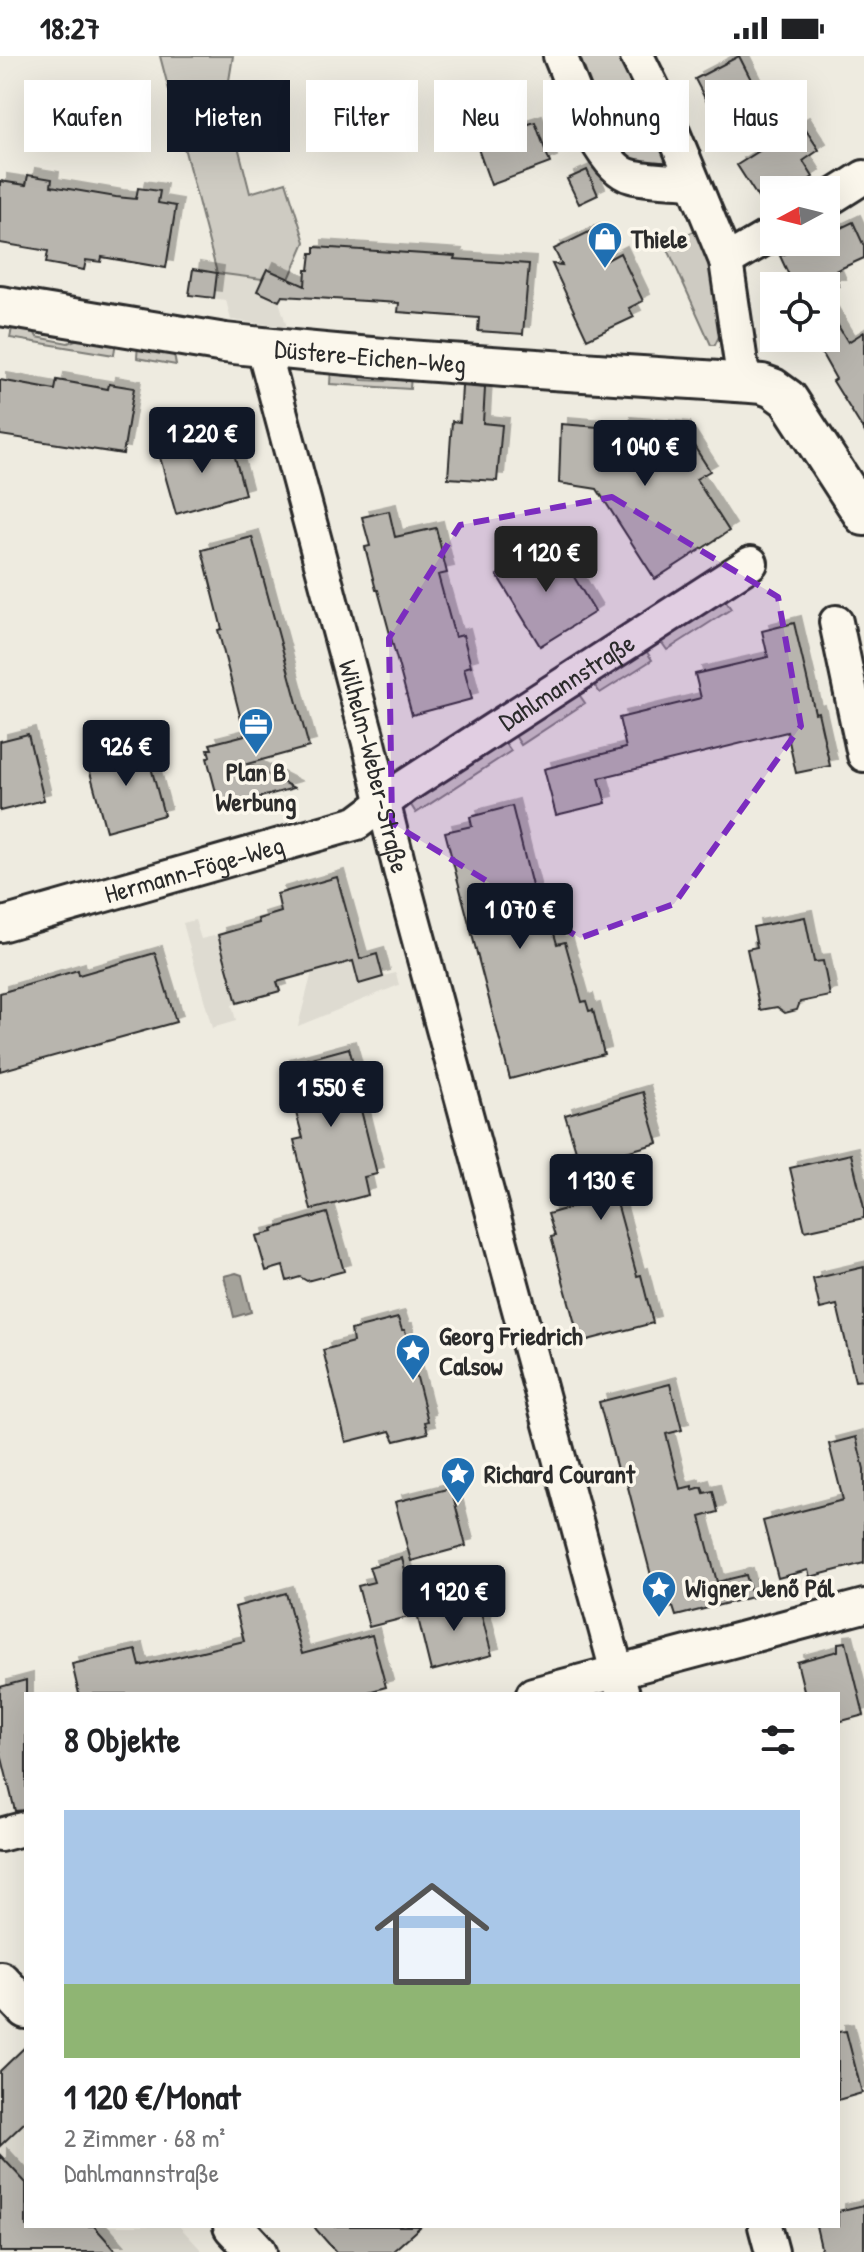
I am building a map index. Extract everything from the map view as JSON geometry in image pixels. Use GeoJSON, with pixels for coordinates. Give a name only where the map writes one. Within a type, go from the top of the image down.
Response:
{"type":"FeatureCollection","features":[{"type":"Feature","properties":{"kind":"street"},"geometry":{"type":"LineString","coordinates":[[560,56],[600,150],[615,168],[629,176],[693,182]]}},
{"type":"Feature","properties":{"kind":"street"},"geometry":{"type":"LineString","coordinates":[[637,56],[666,115],[726,261],[744,383]]}},
{"type":"Feature","properties":{"kind":"street"},"geometry":{"type":"LineString","coordinates":[[840,192],[864,177]]}},
{"type":"Feature","properties":{"kind":"street"},"geometry":{"type":"LineString","coordinates":[[726,261],[760,241]]}},
{"type":"Feature","properties":{"kind":"street","name":"Düstere-Eichen-Weg"},"geometry":{"type":"LineString","coordinates":[[0,306],[263,347],[403,360],[762,384],[788,399],[864,516]]}},
{"type":"Feature","properties":{"kind":"street","name":"Wilhelm-Weber-Straße"},"geometry":{"type":"LineString","coordinates":[[263,347],[385,803],[400,870],[620,1683]]}},
{"type":"Feature","properties":{"kind":"street","name":"Dahlmannstraße"},"geometry":{"type":"LineString","coordinates":[[385,803],[406,786],[751,563]]}},
{"type":"Feature","properties":{"kind":"street"},"geometry":{"type":"LineString","coordinates":[[836,622],[864,755]]}},
{"type":"Feature","properties":{"kind":"street","name":"Hermann-Föge-Weg"},"geometry":{"type":"LineString","coordinates":[[0,925],[357,823],[385,803]]}},
{"type":"Feature","properties":{"kind":"street"},"geometry":{"type":"LineString","coordinates":[[549,1692],[620,1683],[864,1606]]}},
{"type":"Feature","properties":{"kind":"street"},"geometry":{"type":"LineString","coordinates":[[0,1835],[24,1829]]}},
{"type":"Feature","properties":{"kind":"street"},"geometry":{"type":"LineString","coordinates":[[0,1981],[24,2007]]}},
{"type":"Feature","properties":{"kind":"street"},"geometry":{"type":"LineString","coordinates":[[235,2228],[257,2252]]}},
{"type":"Feature","properties":{"kind":"street"},"geometry":{"type":"LineString","coordinates":[[766,2228],[772,2252]]}},
{"type":"Feature","properties":{"kind":"highlighted area"},"geometry":{"type":"Polygon","coordinates":[[[612,497],[778,597],[801,726],[674,904],[580,938],[392,823],[389,638],[460,525],[612,497]]]}},
{"type":"Feature","properties":{"kind":"shaded area"},"geometry":{"type":"Polygon","coordinates":[[[160,56],[233,56],[229,80],[167,80],[167,83],[160,56]]]}},
{"type":"Feature","properties":{"kind":"shaded area"},"geometry":{"type":"Polygon","coordinates":[[[571,56],[623,56],[634,80],[582,80],[571,56]]]}},
{"type":"Feature","properties":{"kind":"shaded area"},"geometry":{"type":"Polygon","coordinates":[[[185,152],[240,152],[250,193],[286,182],[305,242],[289,279],[267,269],[262,279],[217,273],[185,152]]]}},
{"type":"Feature","properties":{"kind":"shaded area"},"geometry":{"type":"Polygon","coordinates":[[[624,152],[668,152],[669,162],[665,166],[645,166],[624,152]]]}},
{"type":"Feature","properties":{"kind":"shaded area"},"geometry":{"type":"Polygon","coordinates":[[[696,230],[709,252],[721,332],[715,345],[711,345],[662,236],[671,232],[676,240],[696,230]]]}},
{"type":"Feature","properties":{"kind":"shaded area"},"geometry":{"type":"Polygon","coordinates":[[[193,269],[262,279],[267,269],[289,279],[279,301],[287,327],[231,320],[226,300],[189,295],[193,269]]]}},
{"type":"Feature","properties":{"kind":"shaded area"},"geometry":{"type":"Polygon","coordinates":[[[13,323],[31,326],[37,337],[68,343],[88,335],[116,340],[114,355],[10,338],[13,323]]]}},
{"type":"Feature","properties":{"kind":"shaded area"},"geometry":{"type":"Polygon","coordinates":[[[138,343],[173,349],[176,365],[137,358],[138,343]]]}},
{"type":"Feature","properties":{"kind":"shaded area"},"geometry":{"type":"Polygon","coordinates":[[[331,368],[354,370],[362,380],[386,381],[397,372],[411,374],[410,389],[330,384],[331,368]]]}},
{"type":"Feature","properties":{"kind":"shaded area"},"geometry":{"type":"Polygon","coordinates":[[[724,598],[731,609],[667,650],[660,640],[724,598]]]}},
{"type":"Feature","properties":{"kind":"shaded area"},"geometry":{"type":"Polygon","coordinates":[[[645,649],[652,660],[600,693],[593,683],[645,649]]]}},
{"type":"Feature","properties":{"kind":"shaded area"},"geometry":{"type":"Polygon","coordinates":[[[578,693],[585,703],[521,745],[514,734],[578,693]]]}},
{"type":"Feature","properties":{"kind":"shaded area"},"geometry":{"type":"Polygon","coordinates":[[[504,741],[511,751],[416,813],[409,802],[504,741]]]}},
{"type":"Feature","properties":{"kind":"shaded area"},"geometry":{"type":"Polygon","coordinates":[[[195,920],[201,939],[218,935],[237,1003],[232,1005],[236,1021],[212,1028],[183,923],[195,920]]]}},
{"type":"Feature","properties":{"kind":"shaded area"},"geometry":{"type":"Polygon","coordinates":[[[377,954],[383,976],[396,973],[399,985],[298,1026],[312,972],[377,954]]]}},
{"type":"Feature","properties":{"kind":"shaded area"},"geometry":{"type":"Polygon","coordinates":[[[242,1275],[251,1312],[234,1317],[224,1276],[242,1275]]]}},
{"type":"Feature","properties":{"kind":"shaded area"},"geometry":{"type":"Polygon","coordinates":[[[0,2070],[24,2095],[24,2228],[181,2228],[203,2252],[0,2252],[0,2070]]]}},
{"type":"Feature","properties":{"kind":"building"},"geometry":{"type":"Polygon","coordinates":[[[739,56],[751,80],[705,80],[705,99],[695,79],[739,56]]]}},
{"type":"Feature","properties":{"kind":"building"},"geometry":{"type":"Polygon","coordinates":[[[535,122],[543,152],[546,152],[550,163],[491,185],[479,152],[527,152],[527,125],[535,122]]]}},
{"type":"Feature","properties":{"kind":"building"},"geometry":{"type":"Polygon","coordinates":[[[807,132],[819,150],[803,161],[812,176],[760,176],[760,201],[737,165],[758,152],[807,152],[807,132]]]}},
{"type":"Feature","properties":{"kind":"building"},"geometry":{"type":"Polygon","coordinates":[[[587,170],[598,195],[579,204],[567,179],[587,170]]]}},
{"type":"Feature","properties":{"kind":"building"},"geometry":{"type":"Polygon","coordinates":[[[28,175],[52,179],[51,186],[116,197],[136,199],[138,188],[160,191],[158,203],[176,206],[166,268],[102,257],[101,262],[86,260],[84,270],[46,263],[48,251],[0,243],[0,181],[26,185],[28,175]]]}},
{"type":"Feature","properties":{"kind":"building"},"geometry":{"type":"Polygon","coordinates":[[[853,222],[864,246],[864,258],[833,272],[787,272],[780,256],[840,256],[840,228],[853,222]]]}},
{"type":"Feature","properties":{"kind":"building"},"geometry":{"type":"Polygon","coordinates":[[[593,230],[607,260],[620,253],[643,301],[629,308],[634,317],[587,339],[552,264],[562,265],[554,249],[593,230]]]}},
{"type":"Feature","properties":{"kind":"building"},"geometry":{"type":"Polygon","coordinates":[[[315,247],[529,264],[523,334],[478,331],[479,318],[398,312],[399,303],[282,296],[279,301],[257,291],[267,269],[305,286],[306,270],[309,270],[315,247]]]}},
{"type":"Feature","properties":{"kind":"building"},"geometry":{"type":"Polygon","coordinates":[[[193,269],[217,273],[214,298],[189,295],[193,269]]]}},
{"type":"Feature","properties":{"kind":"building"},"geometry":{"type":"Polygon","coordinates":[[[840,329],[848,342],[864,332],[864,431],[833,381],[836,379],[821,352],[840,352],[840,329]]]}},
{"type":"Feature","properties":{"kind":"building"},"geometry":{"type":"Polygon","coordinates":[[[0,380],[55,390],[57,380],[108,389],[109,384],[134,388],[123,454],[0,435],[0,380]]]}},
{"type":"Feature","properties":{"kind":"building"},"geometry":{"type":"Polygon","coordinates":[[[462,386],[485,388],[483,423],[502,425],[497,481],[448,478],[452,421],[460,422],[462,386]]]}},
{"type":"Feature","properties":{"kind":"building"},"geometry":{"type":"Polygon","coordinates":[[[561,424],[623,429],[624,424],[683,429],[710,471],[696,479],[729,531],[655,579],[597,489],[559,483],[561,424]]]}},
{"type":"Feature","properties":{"kind":"building"},"geometry":{"type":"Polygon","coordinates":[[[230,439],[245,494],[176,514],[159,454],[207,441],[208,445],[230,439]]]}},
{"type":"Feature","properties":{"kind":"building"},"geometry":{"type":"Polygon","coordinates":[[[389,511],[395,537],[436,528],[447,573],[438,575],[455,637],[463,635],[471,666],[464,668],[472,699],[412,715],[365,547],[370,546],[362,517],[389,511]]]}},
{"type":"Feature","properties":{"kind":"building"},"geometry":{"type":"Polygon","coordinates":[[[252,537],[309,747],[247,764],[294,788],[228,806],[221,794],[217,796],[207,758],[210,756],[208,749],[212,749],[210,744],[245,735],[218,630],[222,629],[202,550],[252,537]]]}},
{"type":"Feature","properties":{"kind":"building"},"geometry":{"type":"Polygon","coordinates":[[[553,542],[595,612],[540,646],[497,575],[553,542]]]}},
{"type":"Feature","properties":{"kind":"building"},"geometry":{"type":"Polygon","coordinates":[[[794,623],[830,766],[796,773],[787,732],[599,778],[606,803],[556,815],[544,769],[626,748],[619,718],[701,698],[695,674],[768,657],[762,631],[794,623]]]}},
{"type":"Feature","properties":{"kind":"building"},"geometry":{"type":"Polygon","coordinates":[[[28,734],[44,800],[0,811],[0,741],[28,734]]]}},
{"type":"Feature","properties":{"kind":"building"},"geometry":{"type":"Polygon","coordinates":[[[145,745],[164,815],[106,831],[87,761],[145,745]]]}},
{"type":"Feature","properties":{"kind":"building"},"geometry":{"type":"Polygon","coordinates":[[[512,806],[539,914],[548,912],[557,944],[565,942],[582,1002],[586,1001],[589,1011],[593,1010],[604,1054],[510,1079],[445,832],[472,826],[470,817],[512,806]]]}},
{"type":"Feature","properties":{"kind":"building"},"geometry":{"type":"Polygon","coordinates":[[[337,877],[360,959],[377,954],[383,977],[359,984],[353,961],[277,982],[280,991],[237,1003],[218,935],[259,923],[258,919],[281,912],[277,894],[337,877]]]}},
{"type":"Feature","properties":{"kind":"building"},"geometry":{"type":"Polygon","coordinates":[[[805,917],[814,962],[823,961],[830,996],[800,1002],[797,1010],[785,1013],[777,1007],[760,1010],[747,949],[757,947],[753,927],[805,917]]]}},
{"type":"Feature","properties":{"kind":"building"},"geometry":{"type":"Polygon","coordinates":[[[155,953],[176,1022],[0,1071],[0,993],[78,970],[79,975],[155,953]]]}},
{"type":"Feature","properties":{"kind":"building"},"geometry":{"type":"Polygon","coordinates":[[[349,1048],[366,1109],[361,1110],[377,1174],[364,1177],[368,1195],[311,1210],[294,1140],[303,1138],[283,1066],[349,1048]]]}},
{"type":"Feature","properties":{"kind":"building"},"geometry":{"type":"Polygon","coordinates":[[[643,1092],[658,1143],[608,1157],[610,1165],[607,1166],[653,1323],[580,1342],[551,1237],[555,1236],[548,1214],[579,1205],[566,1157],[577,1154],[565,1115],[643,1092]]]}},
{"type":"Feature","properties":{"kind":"building"},"geometry":{"type":"Polygon","coordinates":[[[851,1154],[864,1218],[805,1231],[790,1168],[851,1154]]]}},
{"type":"Feature","properties":{"kind":"building"},"geometry":{"type":"Polygon","coordinates":[[[327,1213],[344,1271],[307,1281],[300,1277],[287,1281],[283,1266],[266,1271],[256,1236],[327,1213]]]}},
{"type":"Feature","properties":{"kind":"building"},"geometry":{"type":"Polygon","coordinates":[[[864,1267],[864,1380],[855,1381],[837,1305],[820,1309],[813,1279],[864,1267]]]}},
{"type":"Feature","properties":{"kind":"building"},"geometry":{"type":"Polygon","coordinates":[[[398,1318],[402,1330],[405,1330],[428,1421],[425,1422],[428,1433],[395,1441],[390,1431],[346,1442],[323,1350],[353,1342],[351,1330],[398,1318]]]}},
{"type":"Feature","properties":{"kind":"building"},"geometry":{"type":"Polygon","coordinates":[[[670,1384],[682,1430],[666,1434],[680,1489],[692,1486],[692,1490],[702,1487],[704,1493],[713,1491],[718,1512],[700,1517],[717,1582],[746,1575],[752,1597],[676,1616],[673,1607],[660,1610],[624,1472],[618,1473],[599,1402],[670,1384]]]}},
{"type":"Feature","properties":{"kind":"building"},"geometry":{"type":"Polygon","coordinates":[[[856,1437],[864,1469],[864,1563],[810,1577],[808,1570],[778,1578],[763,1521],[843,1500],[829,1444],[856,1437]]]}},
{"type":"Feature","properties":{"kind":"building"},"geometry":{"type":"Polygon","coordinates":[[[451,1488],[466,1546],[411,1561],[395,1502],[451,1488]]]}},
{"type":"Feature","properties":{"kind":"building"},"geometry":{"type":"Polygon","coordinates":[[[402,1558],[416,1615],[369,1627],[358,1586],[374,1582],[369,1567],[402,1558]]]}},
{"type":"Feature","properties":{"kind":"building"},"geometry":{"type":"Polygon","coordinates":[[[286,1593],[302,1654],[372,1635],[386,1687],[368,1692],[79,1692],[72,1664],[136,1650],[140,1666],[244,1641],[235,1607],[286,1593]]]}},
{"type":"Feature","properties":{"kind":"building"},"geometry":{"type":"Polygon","coordinates":[[[476,1594],[492,1655],[431,1671],[416,1610],[476,1594]]]}},
{"type":"Feature","properties":{"kind":"building"},"geometry":{"type":"Polygon","coordinates":[[[846,1642],[864,1715],[840,1721],[840,1692],[804,1692],[797,1662],[838,1651],[838,1643],[846,1642]]]}},
{"type":"Feature","properties":{"kind":"building"},"geometry":{"type":"Polygon","coordinates":[[[26,1680],[24,1810],[15,1811],[0,1750],[0,1687],[26,1680]]]}},
{"type":"Feature","properties":{"kind":"building"},"geometry":{"type":"Polygon","coordinates":[[[846,2031],[862,2093],[840,2099],[840,2032],[846,2031]]]}},
{"type":"Feature","properties":{"kind":"building"},"geometry":{"type":"Polygon","coordinates":[[[24,2048],[24,2123],[0,2146],[0,2071],[24,2048]]]}},
{"type":"Feature","properties":{"kind":"building"},"geometry":{"type":"Polygon","coordinates":[[[0,2155],[24,2181],[24,2228],[96,2228],[117,2252],[0,2252],[0,2155]]]}},
{"type":"Feature","properties":{"kind":"building"},"geometry":{"type":"Polygon","coordinates":[[[864,2205],[864,2252],[822,2252],[816,2228],[840,2228],[840,2211],[864,2205]]]}},
{"type":"Feature","properties":{"kind":"building"},"geometry":{"type":"Polygon","coordinates":[[[315,2228],[419,2228],[392,2252],[336,2252],[315,2228]]]}},
{"type":"Feature","properties":{"kind":"place","name":"Thiele"},"geometry":{"type":"Point","coordinates":[605,270]}},
{"type":"Feature","properties":{"kind":"place","name":"Plan B Werbung"},"geometry":{"type":"Point","coordinates":[256,756]}},
{"type":"Feature","properties":{"kind":"place","name":"Georg Friedrich Calsow"},"geometry":{"type":"Point","coordinates":[413,1382]}},
{"type":"Feature","properties":{"kind":"place","name":"Richard Courant"},"geometry":{"type":"Point","coordinates":[458,1505]}},
{"type":"Feature","properties":{"kind":"place","name":"Wigner Jenő Pál"},"geometry":{"type":"Point","coordinates":[659,1619]}}]}
